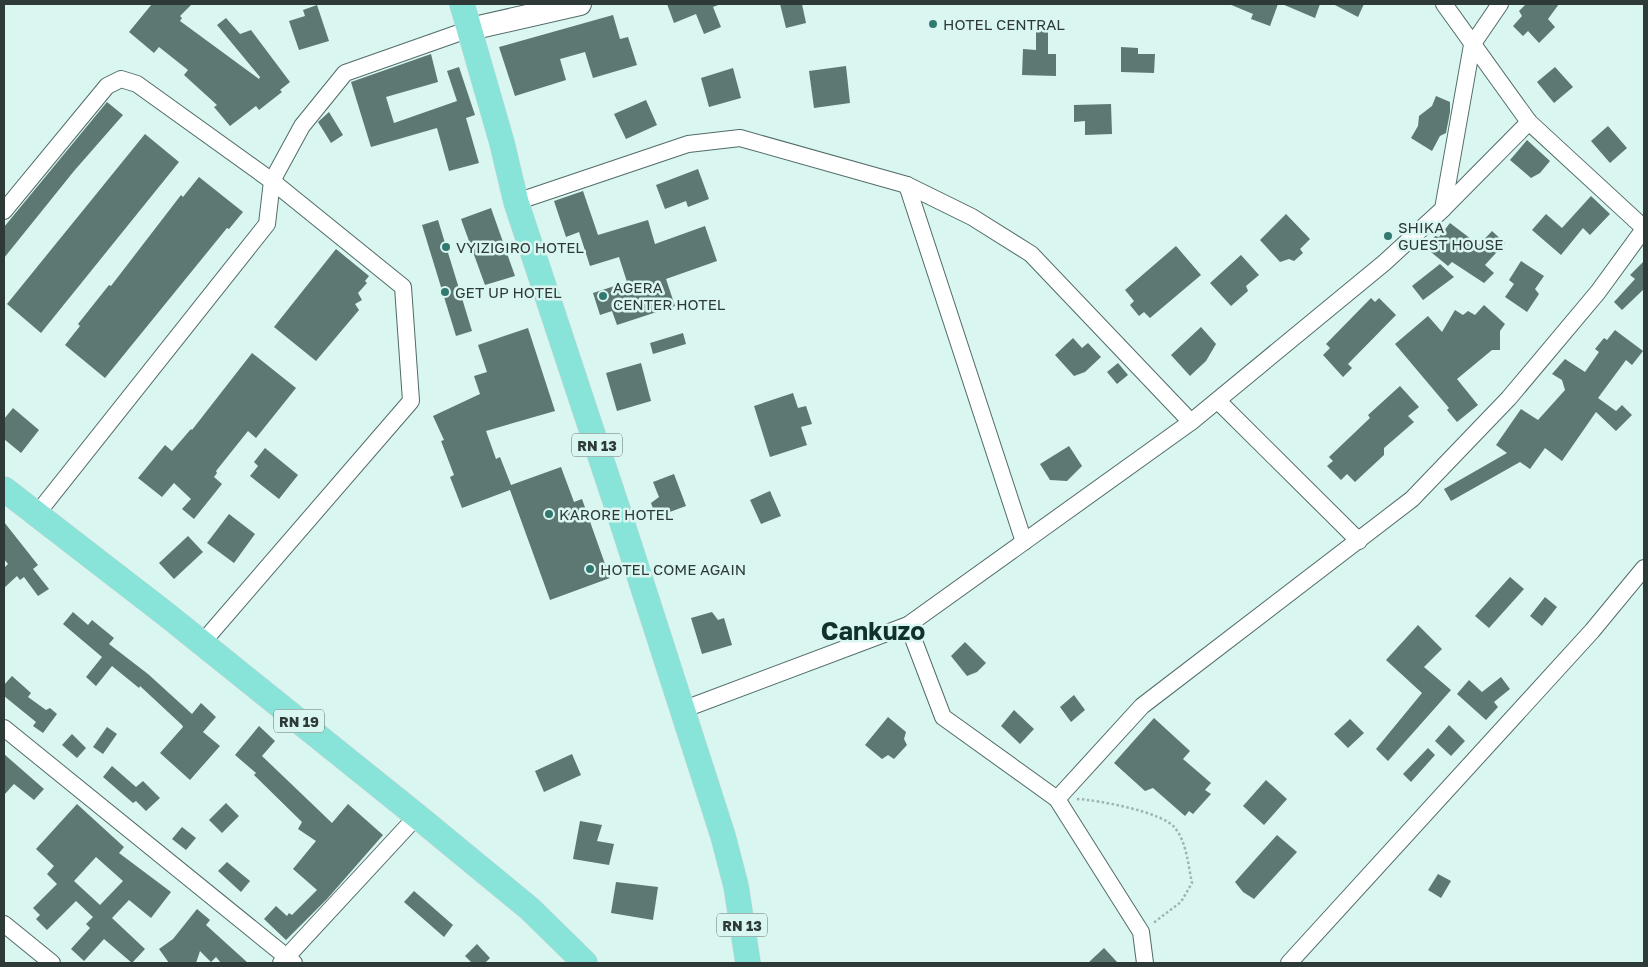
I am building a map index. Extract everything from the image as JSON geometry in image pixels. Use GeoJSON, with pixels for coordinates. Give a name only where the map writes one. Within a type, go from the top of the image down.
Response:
{"type":"FeatureCollection","features":[{"type":"Feature","properties":{"kind":"main road","name":"RN 13"},"geometry":{"type":"LineString","coordinates":[[462,4],[502,143],[516,202],[723,836],[736,886],[748,963]]}},
{"type":"Feature","properties":{"kind":"main road"},"geometry":{"type":"LineString","coordinates":[[470,29],[580,4]]}},
{"type":"Feature","properties":{"kind":"main road","name":"RN 19"},"geometry":{"type":"LineString","coordinates":[[4,489],[202,643],[417,816],[530,909],[586,963]]}},
{"type":"Feature","properties":{"kind":"main road","name":"RN 13"},"geometry":{"type":"LineString","coordinates":[[736,886],[736,963]]}},
{"type":"Feature","properties":{"kind":"street"},"geometry":{"type":"LineString","coordinates":[[1056,799],[1142,706],[1412,499],[1469,442],[1562,335],[1644,229],[1529,122],[1444,4]]}},
{"type":"Feature","properties":{"kind":"street"},"geometry":{"type":"LineString","coordinates":[[1443,209],[1472,45],[1500,4]]}},
{"type":"Feature","properties":{"kind":"street"},"geometry":{"type":"LineString","coordinates":[[36,515],[267,224],[272,181],[302,126],[346,73],[470,29]]}},
{"type":"Feature","properties":{"kind":"street"},"geometry":{"type":"LineString","coordinates":[[4,211],[107,86],[121,79],[137,84],[272,181],[403,287],[411,401],[202,643]]}},
{"type":"Feature","properties":{"kind":"street"},"geometry":{"type":"LineString","coordinates":[[682,710],[908,625],[1192,422],[1218,401],[1384,263],[1443,209],[1529,122]]}},
{"type":"Feature","properties":{"kind":"street"},"geometry":{"type":"LineString","coordinates":[[516,202],[688,144],[740,138],[907,185],[972,217],[1031,254],[1192,422]]}},
{"type":"Feature","properties":{"kind":"street"},"geometry":{"type":"LineString","coordinates":[[907,185],[1024,542]]}},
{"type":"Feature","properties":{"kind":"street"},"geometry":{"type":"LineString","coordinates":[[1218,401],[1359,541]]}},
{"type":"Feature","properties":{"kind":"street"},"geometry":{"type":"LineString","coordinates":[[1289,963],[1592,631],[1644,568]]}},
{"type":"Feature","properties":{"kind":"street"},"geometry":{"type":"LineString","coordinates":[[908,625],[943,716],[1056,799],[1141,932],[1145,963]]}},
{"type":"Feature","properties":{"kind":"street"},"geometry":{"type":"LineString","coordinates":[[4,728],[287,961],[417,816]]}},
{"type":"Feature","properties":{"kind":"street"},"geometry":{"type":"LineString","coordinates":[[4,924],[52,963]]}},
{"type":"Feature","properties":{"kind":"path"},"geometry":{"type":"LineString","coordinates":[[1056,799],[1085,800],[1140,810],[1175,827],[1186,850],[1192,883],[1181,902],[1141,932]]}},
{"type":"Feature","properties":{"kind":"building"},"geometry":{"type":"Polygon","coordinates":[[[152,4],[192,4],[180,16],[182,18],[180,21],[259,79],[260,77],[217,25],[226,18],[240,34],[251,30],[290,82],[280,90],[282,92],[259,110],[256,106],[230,126],[214,107],[217,105],[184,75],[188,70],[159,47],[154,53],[129,32],[152,4]]]}},
{"type":"Feature","properties":{"kind":"building"},"geometry":{"type":"Polygon","coordinates":[[[667,4],[721,4],[713,7],[721,27],[704,34],[696,14],[674,23],[667,4]]]}},
{"type":"Feature","properties":{"kind":"building"},"geometry":{"type":"Polygon","coordinates":[[[780,4],[802,4],[806,23],[786,28],[780,4]]]}},
{"type":"Feature","properties":{"kind":"building"},"geometry":{"type":"Polygon","coordinates":[[[1229,4],[1278,4],[1270,26],[1251,19],[1253,14],[1229,4]]]}},
{"type":"Feature","properties":{"kind":"building"},"geometry":{"type":"Polygon","coordinates":[[[1282,4],[1320,4],[1315,18],[1282,4]]]}},
{"type":"Feature","properties":{"kind":"building"},"geometry":{"type":"Polygon","coordinates":[[[1333,4],[1364,4],[1358,17],[1333,4]]]}},
{"type":"Feature","properties":{"kind":"building"},"geometry":{"type":"Polygon","coordinates":[[[1526,4],[1559,4],[1548,19],[1555,27],[1539,43],[1528,31],[1523,36],[1513,26],[1522,16],[1519,11],[1526,4]]]}},
{"type":"Feature","properties":{"kind":"building"},"geometry":{"type":"Polygon","coordinates":[[[317,5],[329,41],[299,50],[289,21],[305,16],[303,10],[317,5]]]}},
{"type":"Feature","properties":{"kind":"building"},"geometry":{"type":"Polygon","coordinates":[[[613,15],[620,39],[628,37],[637,65],[593,78],[585,52],[560,59],[566,80],[515,96],[499,47],[613,15]]]}},
{"type":"Feature","properties":{"kind":"building"},"geometry":{"type":"Polygon","coordinates":[[[1036,31],[1048,31],[1048,54],[1056,54],[1056,76],[1022,75],[1023,49],[1036,50],[1036,31]]]}},
{"type":"Feature","properties":{"kind":"building"},"geometry":{"type":"Polygon","coordinates":[[[1121,47],[1138,48],[1138,54],[1155,54],[1154,73],[1121,72],[1121,47]]]}},
{"type":"Feature","properties":{"kind":"building"},"geometry":{"type":"Polygon","coordinates":[[[431,54],[438,82],[386,97],[394,123],[457,101],[447,71],[459,67],[475,115],[466,118],[479,163],[449,171],[437,128],[371,147],[351,82],[431,54]]]}},
{"type":"Feature","properties":{"kind":"building"},"geometry":{"type":"Polygon","coordinates":[[[846,66],[850,103],[814,108],[809,71],[846,66]]]}},
{"type":"Feature","properties":{"kind":"building"},"geometry":{"type":"Polygon","coordinates":[[[1555,67],[1573,87],[1554,103],[1537,82],[1555,67]]]}},
{"type":"Feature","properties":{"kind":"building"},"geometry":{"type":"Polygon","coordinates":[[[733,68],[741,98],[709,107],[701,78],[733,68]]]}},
{"type":"Feature","properties":{"kind":"building"},"geometry":{"type":"Polygon","coordinates":[[[1436,96],[1450,102],[1450,112],[1446,133],[1440,136],[1432,151],[1411,138],[1418,126],[1419,116],[1432,106],[1436,96]]]}},
{"type":"Feature","properties":{"kind":"building"},"geometry":{"type":"Polygon","coordinates":[[[646,100],[657,125],[626,139],[614,114],[646,100]]]}},
{"type":"Feature","properties":{"kind":"building"},"geometry":{"type":"Polygon","coordinates":[[[107,102],[123,115],[74,171],[4,258],[4,227],[107,102]]]}},
{"type":"Feature","properties":{"kind":"building"},"geometry":{"type":"Polygon","coordinates":[[[1111,104],[1112,134],[1085,135],[1085,121],[1074,122],[1074,105],[1111,104]]]}},
{"type":"Feature","properties":{"kind":"building"},"geometry":{"type":"Polygon","coordinates":[[[329,112],[343,135],[331,143],[318,122],[329,112]]]}},
{"type":"Feature","properties":{"kind":"building"},"geometry":{"type":"Polygon","coordinates":[[[1608,126],[1627,148],[1610,163],[1591,141],[1608,126]]]}},
{"type":"Feature","properties":{"kind":"building"},"geometry":{"type":"Polygon","coordinates":[[[145,134],[179,162],[41,333],[7,304],[145,134]]]}},
{"type":"Feature","properties":{"kind":"building"},"geometry":{"type":"Polygon","coordinates":[[[1527,140],[1550,161],[1540,173],[1531,178],[1510,160],[1527,140]]]}},
{"type":"Feature","properties":{"kind":"building"},"geometry":{"type":"Polygon","coordinates":[[[698,169],[709,199],[688,207],[686,201],[665,209],[656,185],[698,169]]]}},
{"type":"Feature","properties":{"kind":"building"},"geometry":{"type":"Polygon","coordinates":[[[199,177],[243,212],[229,229],[227,228],[105,378],[65,345],[80,326],[78,324],[109,285],[111,286],[181,195],[183,197],[199,177]]]}},
{"type":"Feature","properties":{"kind":"building"},"geometry":{"type":"Polygon","coordinates":[[[583,191],[598,235],[648,220],[655,244],[705,226],[717,261],[666,279],[675,306],[617,325],[612,311],[600,315],[593,293],[627,282],[619,257],[590,266],[579,232],[566,237],[554,201],[583,191]]]}},
{"type":"Feature","properties":{"kind":"building"},"geometry":{"type":"Polygon","coordinates":[[[1591,196],[1610,214],[1590,235],[1583,228],[1561,255],[1532,230],[1546,214],[1562,228],[1591,196]]]}},
{"type":"Feature","properties":{"kind":"building"},"geometry":{"type":"Polygon","coordinates":[[[491,208],[515,276],[485,285],[461,219],[491,208]]]}},
{"type":"Feature","properties":{"kind":"building"},"geometry":{"type":"Polygon","coordinates":[[[1286,214],[1310,239],[1300,249],[1303,253],[1294,261],[1289,259],[1280,262],[1260,240],[1286,214]]]}},
{"type":"Feature","properties":{"kind":"building"},"geometry":{"type":"Polygon","coordinates":[[[438,220],[472,331],[456,336],[422,225],[438,220]]]}},
{"type":"Feature","properties":{"kind":"building"},"geometry":{"type":"Polygon","coordinates":[[[1450,223],[1479,245],[1492,231],[1505,243],[1485,265],[1494,273],[1484,283],[1452,262],[1448,266],[1426,248],[1435,236],[1439,237],[1450,223]]]}},
{"type":"Feature","properties":{"kind":"building"},"geometry":{"type":"Polygon","coordinates":[[[1176,246],[1201,275],[1150,318],[1144,312],[1139,316],[1130,305],[1134,301],[1125,290],[1176,246]]]}},
{"type":"Feature","properties":{"kind":"building"},"geometry":{"type":"Polygon","coordinates":[[[336,249],[369,276],[365,281],[367,283],[358,293],[362,300],[355,304],[359,310],[316,361],[274,327],[336,249]]]}},
{"type":"Feature","properties":{"kind":"building"},"geometry":{"type":"Polygon","coordinates":[[[1241,255],[1259,275],[1246,286],[1248,291],[1231,306],[1210,283],[1241,255]]]}},
{"type":"Feature","properties":{"kind":"building"},"geometry":{"type":"Polygon","coordinates":[[[1521,261],[1544,276],[1535,289],[1539,294],[1527,312],[1505,297],[1514,284],[1509,280],[1521,261]]]}},
{"type":"Feature","properties":{"kind":"building"},"geometry":{"type":"Polygon","coordinates":[[[1644,261],[1644,289],[1622,310],[1614,302],[1635,279],[1630,275],[1644,261]]]}},
{"type":"Feature","properties":{"kind":"building"},"geometry":{"type":"Polygon","coordinates":[[[1440,264],[1454,277],[1423,300],[1412,286],[1440,264]]]}},
{"type":"Feature","properties":{"kind":"building"},"geometry":{"type":"Polygon","coordinates":[[[1371,298],[1375,302],[1379,298],[1396,315],[1348,364],[1352,368],[1343,377],[1323,355],[1330,348],[1326,344],[1371,298]]]}},
{"type":"Feature","properties":{"kind":"building"},"geometry":{"type":"Polygon","coordinates":[[[1484,305],[1505,324],[1500,331],[1500,350],[1492,350],[1457,379],[1478,405],[1457,422],[1447,410],[1449,408],[1395,344],[1428,316],[1442,332],[1455,310],[1463,315],[1468,311],[1475,315],[1484,305]]]}},
{"type":"Feature","properties":{"kind":"building"},"geometry":{"type":"Polygon","coordinates":[[[1201,327],[1216,344],[1206,361],[1190,376],[1171,355],[1201,327]]]}},
{"type":"Feature","properties":{"kind":"building"},"geometry":{"type":"Polygon","coordinates":[[[528,328],[555,411],[486,431],[496,459],[500,457],[511,485],[561,467],[574,502],[582,499],[610,578],[550,600],[510,490],[462,508],[450,477],[454,475],[441,441],[444,440],[433,416],[480,394],[474,376],[487,372],[478,345],[528,328]]]}},
{"type":"Feature","properties":{"kind":"building"},"geometry":{"type":"Polygon","coordinates":[[[1615,330],[1643,351],[1632,365],[1626,360],[1598,398],[1616,411],[1622,405],[1632,415],[1616,431],[1596,412],[1562,461],[1545,448],[1530,469],[1520,462],[1451,501],[1444,489],[1507,453],[1496,445],[1521,409],[1538,420],[1565,390],[1562,380],[1552,374],[1565,359],[1585,372],[1599,352],[1595,349],[1604,338],[1607,340],[1615,330]]]}},
{"type":"Feature","properties":{"kind":"building"},"geometry":{"type":"Polygon","coordinates":[[[683,333],[686,344],[653,354],[650,343],[683,333]]]}},
{"type":"Feature","properties":{"kind":"building"},"geometry":{"type":"Polygon","coordinates":[[[1073,338],[1082,348],[1088,343],[1101,357],[1085,372],[1074,376],[1055,355],[1073,338]]]}},
{"type":"Feature","properties":{"kind":"building"},"geometry":{"type":"Polygon","coordinates":[[[252,353],[296,388],[256,438],[248,431],[216,471],[217,473],[214,477],[222,484],[194,519],[182,509],[191,499],[174,483],[162,497],[138,478],[165,445],[172,451],[192,430],[252,353]]]}},
{"type":"Feature","properties":{"kind":"building"},"geometry":{"type":"Polygon","coordinates":[[[641,363],[651,401],[617,411],[606,373],[641,363]]]}},
{"type":"Feature","properties":{"kind":"building"},"geometry":{"type":"Polygon","coordinates":[[[1118,363],[1128,375],[1117,384],[1107,372],[1118,363]]]}},
{"type":"Feature","properties":{"kind":"building"},"geometry":{"type":"Polygon","coordinates":[[[1400,386],[1419,407],[1408,416],[1414,422],[1384,448],[1384,455],[1355,482],[1347,474],[1341,480],[1327,466],[1333,461],[1329,457],[1370,418],[1368,415],[1400,386]]]}},
{"type":"Feature","properties":{"kind":"building"},"geometry":{"type":"Polygon","coordinates":[[[793,393],[798,408],[806,406],[812,424],[801,427],[807,445],[770,457],[754,406],[793,393]]]}},
{"type":"Feature","properties":{"kind":"building"},"geometry":{"type":"Polygon","coordinates":[[[13,408],[39,430],[21,453],[4,439],[4,419],[13,408]]]}},
{"type":"Feature","properties":{"kind":"building"},"geometry":{"type":"Polygon","coordinates":[[[1069,446],[1082,466],[1067,481],[1050,480],[1040,464],[1069,446]]]}},
{"type":"Feature","properties":{"kind":"building"},"geometry":{"type":"Polygon","coordinates":[[[265,448],[298,475],[279,499],[250,476],[258,466],[254,462],[265,448]]]}},
{"type":"Feature","properties":{"kind":"building"},"geometry":{"type":"Polygon","coordinates":[[[674,474],[686,506],[656,517],[651,503],[659,497],[653,482],[674,474]]]}},
{"type":"Feature","properties":{"kind":"building"},"geometry":{"type":"Polygon","coordinates":[[[770,491],[781,516],[761,524],[750,500],[770,491]]]}},
{"type":"Feature","properties":{"kind":"building"},"geometry":{"type":"Polygon","coordinates":[[[229,514],[255,534],[234,563],[207,543],[229,514]]]}},
{"type":"Feature","properties":{"kind":"building"},"geometry":{"type":"Polygon","coordinates":[[[4,522],[38,565],[33,569],[49,589],[38,596],[24,577],[20,580],[17,576],[4,588],[4,568],[8,564],[4,559],[4,522]]]}},
{"type":"Feature","properties":{"kind":"building"},"geometry":{"type":"Polygon","coordinates":[[[188,536],[203,552],[174,579],[159,563],[188,536]]]}},
{"type":"Feature","properties":{"kind":"building"},"geometry":{"type":"Polygon","coordinates":[[[1510,577],[1524,589],[1489,628],[1475,616],[1510,577]]]}},
{"type":"Feature","properties":{"kind":"building"},"geometry":{"type":"Polygon","coordinates":[[[1545,597],[1557,607],[1542,626],[1530,616],[1545,597]]]}},
{"type":"Feature","properties":{"kind":"building"},"geometry":{"type":"Polygon","coordinates":[[[73,612],[88,625],[92,620],[114,638],[109,644],[148,674],[192,714],[201,703],[216,717],[203,732],[220,746],[190,780],[160,753],[183,727],[182,725],[140,686],[139,688],[112,666],[96,686],[86,677],[102,657],[63,624],[73,612]]]}},
{"type":"Feature","properties":{"kind":"building"},"geometry":{"type":"Polygon","coordinates":[[[712,612],[718,620],[724,618],[732,645],[702,654],[691,618],[712,612]]]}},
{"type":"Feature","properties":{"kind":"building"},"geometry":{"type":"Polygon","coordinates":[[[1418,625],[1442,649],[1424,667],[1451,690],[1388,761],[1376,749],[1422,693],[1386,660],[1418,625]]]}},
{"type":"Feature","properties":{"kind":"building"},"geometry":{"type":"Polygon","coordinates":[[[965,642],[986,663],[977,672],[967,676],[951,656],[965,642]]]}},
{"type":"Feature","properties":{"kind":"building"},"geometry":{"type":"Polygon","coordinates":[[[12,676],[31,693],[28,697],[46,710],[50,708],[57,714],[43,733],[33,726],[36,722],[4,696],[4,685],[12,676]]]}},
{"type":"Feature","properties":{"kind":"building"},"geometry":{"type":"Polygon","coordinates":[[[1501,677],[1510,689],[1494,702],[1498,707],[1486,720],[1457,694],[1469,680],[1482,692],[1501,677]]]}},
{"type":"Feature","properties":{"kind":"building"},"geometry":{"type":"Polygon","coordinates":[[[1074,695],[1085,710],[1071,722],[1060,707],[1074,695]]]}},
{"type":"Feature","properties":{"kind":"building"},"geometry":{"type":"Polygon","coordinates":[[[1014,710],[1034,729],[1020,744],[1001,726],[1014,710]]]}},
{"type":"Feature","properties":{"kind":"building"},"geometry":{"type":"Polygon","coordinates":[[[888,717],[906,732],[904,739],[907,745],[894,759],[888,755],[882,759],[865,745],[888,717]]]}},
{"type":"Feature","properties":{"kind":"building"},"geometry":{"type":"Polygon","coordinates":[[[1154,718],[1190,751],[1183,759],[1211,783],[1205,790],[1211,794],[1193,814],[1189,811],[1185,816],[1153,788],[1145,791],[1114,763],[1154,718]]]}},
{"type":"Feature","properties":{"kind":"building"},"geometry":{"type":"Polygon","coordinates":[[[1350,719],[1364,733],[1348,748],[1334,734],[1350,719]]]}},
{"type":"Feature","properties":{"kind":"building"},"geometry":{"type":"Polygon","coordinates":[[[1449,725],[1465,741],[1451,756],[1435,741],[1449,725]]]}},
{"type":"Feature","properties":{"kind":"building"},"geometry":{"type":"Polygon","coordinates":[[[259,726],[275,741],[262,756],[332,823],[348,804],[383,835],[327,899],[286,940],[264,919],[276,906],[287,916],[289,913],[292,915],[317,890],[293,869],[316,841],[298,829],[302,822],[254,775],[256,773],[235,755],[259,726]]]}},
{"type":"Feature","properties":{"kind":"building"},"geometry":{"type":"Polygon","coordinates":[[[107,727],[117,734],[103,754],[93,747],[107,727]]]}},
{"type":"Feature","properties":{"kind":"building"},"geometry":{"type":"Polygon","coordinates":[[[72,734],[86,748],[77,758],[62,745],[72,734]]]}},
{"type":"Feature","properties":{"kind":"building"},"geometry":{"type":"Polygon","coordinates":[[[1428,748],[1435,755],[1411,782],[1403,774],[1428,748]]]}},
{"type":"Feature","properties":{"kind":"building"},"geometry":{"type":"Polygon","coordinates":[[[4,754],[44,789],[34,800],[14,784],[4,795],[4,754]]]}},
{"type":"Feature","properties":{"kind":"building"},"geometry":{"type":"Polygon","coordinates":[[[572,754],[581,775],[544,792],[535,771],[572,754]]]}},
{"type":"Feature","properties":{"kind":"building"},"geometry":{"type":"Polygon","coordinates":[[[112,766],[136,787],[143,781],[160,798],[146,811],[136,801],[133,803],[103,777],[112,766]]]}},
{"type":"Feature","properties":{"kind":"building"},"geometry":{"type":"Polygon","coordinates":[[[1266,780],[1287,799],[1264,825],[1243,806],[1266,780]]]}},
{"type":"Feature","properties":{"kind":"building"},"geometry":{"type":"Polygon","coordinates":[[[226,803],[239,816],[222,833],[209,820],[226,803]]]}},
{"type":"Feature","properties":{"kind":"building"},"geometry":{"type":"Polygon","coordinates":[[[77,804],[124,847],[119,853],[171,892],[151,918],[129,900],[112,918],[145,949],[132,963],[104,939],[84,961],[71,949],[90,928],[86,924],[93,917],[76,901],[47,930],[36,919],[40,915],[33,908],[57,884],[47,874],[54,866],[36,849],[77,804]],[[96,857],[74,881],[100,905],[123,881],[96,857]]]}},
{"type":"Feature","properties":{"kind":"building"},"geometry":{"type":"Polygon","coordinates":[[[580,821],[602,825],[597,841],[614,844],[609,865],[573,859],[580,821]]]}},
{"type":"Feature","properties":{"kind":"building"},"geometry":{"type":"Polygon","coordinates":[[[182,827],[196,838],[186,850],[172,839],[182,827]]]}},
{"type":"Feature","properties":{"kind":"building"},"geometry":{"type":"Polygon","coordinates":[[[1277,835],[1297,852],[1254,899],[1243,892],[1235,882],[1277,835]]]}},
{"type":"Feature","properties":{"kind":"building"},"geometry":{"type":"Polygon","coordinates":[[[227,862],[250,881],[241,892],[218,871],[227,862]]]}},
{"type":"Feature","properties":{"kind":"building"},"geometry":{"type":"Polygon","coordinates":[[[1438,874],[1451,881],[1441,898],[1428,890],[1438,874]]]}},
{"type":"Feature","properties":{"kind":"building"},"geometry":{"type":"Polygon","coordinates":[[[616,882],[658,887],[653,920],[611,913],[616,882]]]}},
{"type":"Feature","properties":{"kind":"building"},"geometry":{"type":"Polygon","coordinates":[[[414,891],[453,925],[444,937],[404,902],[414,891]]]}},
{"type":"Feature","properties":{"kind":"building"},"geometry":{"type":"Polygon","coordinates":[[[197,909],[210,920],[206,925],[248,963],[221,963],[216,957],[211,962],[200,951],[196,963],[169,963],[159,949],[173,939],[197,909]]]}},
{"type":"Feature","properties":{"kind":"building"},"geometry":{"type":"Polygon","coordinates":[[[477,944],[490,958],[485,963],[472,963],[465,956],[477,944]]]}},
{"type":"Feature","properties":{"kind":"building"},"geometry":{"type":"Polygon","coordinates":[[[1104,948],[1118,963],[1088,963],[1104,948]]]}},
{"type":"Feature","properties":{"kind":"place","name":"HOTEL CENTRAL"},"geometry":{"type":"Point","coordinates":[933,24]}},
{"type":"Feature","properties":{"kind":"place","name":"SHIKA GUEST HOUSE"},"geometry":{"type":"Point","coordinates":[1388,236]}},
{"type":"Feature","properties":{"kind":"place","name":"VYIZIGIRO HOTEL"},"geometry":{"type":"Point","coordinates":[446,247]}},
{"type":"Feature","properties":{"kind":"place","name":"GET UP HOTEL"},"geometry":{"type":"Point","coordinates":[445,292]}},
{"type":"Feature","properties":{"kind":"place","name":"AGERA CENTER HOTEL"},"geometry":{"type":"Point","coordinates":[603,296]}},
{"type":"Feature","properties":{"kind":"place","name":"KARORE HOTEL"},"geometry":{"type":"Point","coordinates":[549,514]}},
{"type":"Feature","properties":{"kind":"place","name":"HOTEL COME AGAIN"},"geometry":{"type":"Point","coordinates":[590,569]}},
{"type":"Feature","properties":{"kind":"district","name":"Cankuzo"},"geometry":{"type":"Point","coordinates":[873,630]}}]}
